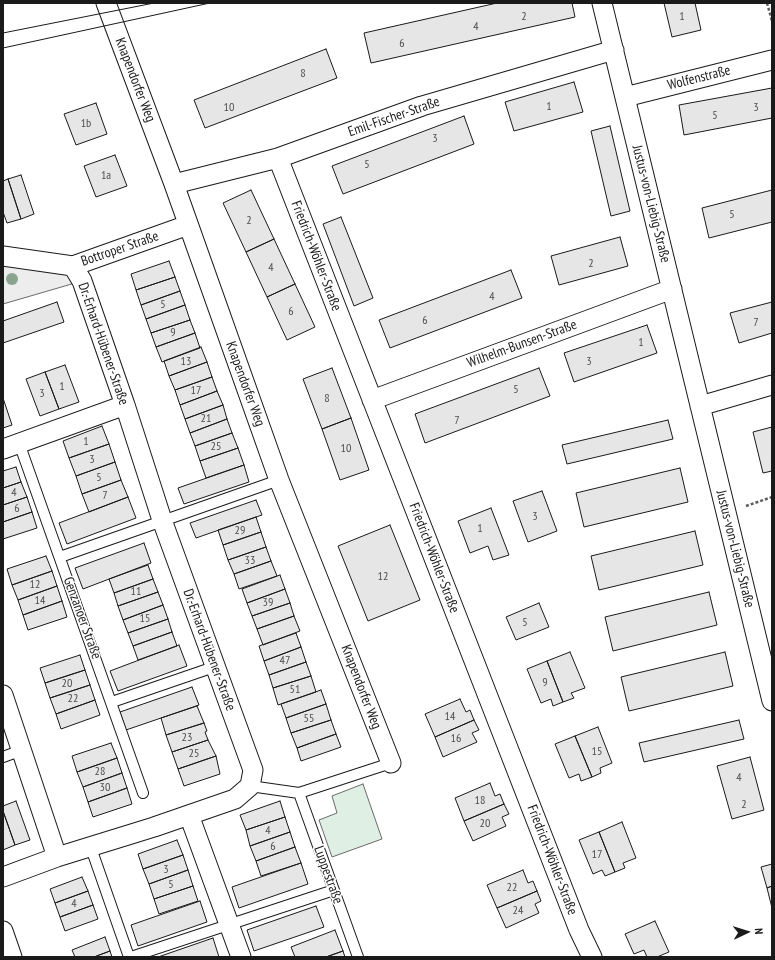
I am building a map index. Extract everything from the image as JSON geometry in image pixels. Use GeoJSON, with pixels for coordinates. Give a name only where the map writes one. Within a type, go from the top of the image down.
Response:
{"type":"FeatureCollection","features":[{"type":"Feature","properties":{"kind":"street","name":"Knapendorfer Weg"},"geometry":{"type":"LineString","coordinates":[[106,3],[174,184],[279,480],[391,763]]}},
{"type":"Feature","properties":{"kind":"street","name":"Justus-von-Liebig-Straße"},"geometry":{"type":"LineString","coordinates":[[602,3],[771,695]]}},
{"type":"Feature","properties":{"kind":"street","name":"Emil-Fischer-Straße"},"geometry":{"type":"LineString","coordinates":[[174,184],[278,158],[422,106],[614,50]]}},
{"type":"Feature","properties":{"kind":"street","name":"Wolfenstraße"},"geometry":{"type":"LineString","coordinates":[[625,97],[772,60]]}},
{"type":"Feature","properties":{"kind":"street","name":"Friedrich-Wöhler-Straße"},"geometry":{"type":"LineString","coordinates":[[278,158],[579,930],[592,957]]}},
{"type":"Feature","properties":{"kind":"street","name":"Bottroper Straße"},"geometry":{"type":"LineString","coordinates":[[3,256],[73,266],[188,225]]}},
{"type":"Feature","properties":{"kind":"street","name":"Dr.-Erhard-Hübener-Straße"},"geometry":{"type":"LineString","coordinates":[[73,266],[82,281],[125,405],[162,520],[214,667],[253,770],[250,786]]}},
{"type":"Feature","properties":{"kind":"street","name":"Wilhelm-Bunsen-Straße"},"geometry":{"type":"LineString","coordinates":[[372,400],[672,289]]}},
{"type":"Feature","properties":{"kind":"street"},"geometry":{"type":"LineString","coordinates":[[700,406],[772,385]]}},
{"type":"Feature","properties":{"kind":"street","name":"Genzanoer Straße"},"geometry":{"type":"LineString","coordinates":[[11,446],[125,405]]}},
{"type":"Feature","properties":{"kind":"street"},"geometry":{"type":"LineString","coordinates":[[4,704],[22,750],[58,857]]}},
{"type":"Feature","properties":{"kind":"street"},"geometry":{"type":"LineString","coordinates":[[3,878],[58,857],[91,848],[235,799],[250,786]]}},
{"type":"Feature","properties":{"kind":"street"},"geometry":{"type":"LineString","coordinates":[[189,815],[241,957]]}},
{"type":"Feature","properties":{"kind":"street"},"geometry":{"type":"LineString","coordinates":[[3,931],[12,957]]}},
{"type":"Feature","properties":{"kind":"lane","name":"Genzanoer Straße"},"geometry":{"type":"LineString","coordinates":[[11,446],[60,557],[143,793]]}},
{"type":"Feature","properties":{"kind":"lane"},"geometry":{"type":"LineString","coordinates":[[60,557],[279,480]]}},
{"type":"Feature","properties":{"kind":"lane"},"geometry":{"type":"LineString","coordinates":[[112,702],[214,667]]}},
{"type":"Feature","properties":{"kind":"lane"},"geometry":{"type":"LineString","coordinates":[[3,757],[22,750]]}},
{"type":"Feature","properties":{"kind":"lane"},"geometry":{"type":"LineString","coordinates":[[250,786],[299,793],[391,763]]}},
{"type":"Feature","properties":{"kind":"lane","name":"Luppestraße"},"geometry":{"type":"LineString","coordinates":[[299,793],[358,957]]}},
{"type":"Feature","properties":{"kind":"lane"},"geometry":{"type":"LineString","coordinates":[[91,848],[130,957],[334,890]]}},
{"type":"Feature","properties":{"kind":"path"},"geometry":{"type":"LineString","coordinates":[[767,3],[772,21]]}},
{"type":"Feature","properties":{"kind":"path"},"geometry":{"type":"LineString","coordinates":[[726,512],[772,497]]}},
{"type":"Feature","properties":{"kind":"green space"},"geometry":{"type":"Polygon","coordinates":[[[363,784],[382,839],[332,857],[319,820],[337,813],[332,796],[363,784]]]}},
{"type":"Feature","properties":{"kind":"shaded area"},"geometry":{"type":"Polygon","coordinates":[[[3,256],[73,266],[82,281],[3,304],[3,256]]]}},
{"type":"Feature","properties":{"kind":"building"},"geometry":{"type":"Polygon","coordinates":[[[497,3],[572,3],[575,17],[371,63],[364,33],[497,3]]]}},
{"type":"Feature","properties":{"kind":"building"},"geometry":{"type":"Polygon","coordinates":[[[664,3],[695,3],[701,30],[672,37],[664,3]]]}},
{"type":"Feature","properties":{"kind":"building"},"geometry":{"type":"Polygon","coordinates":[[[326,49],[337,78],[205,128],[194,100],[326,49]]]}},
{"type":"Feature","properties":{"kind":"building"},"geometry":{"type":"Polygon","coordinates":[[[574,82],[583,112],[514,131],[505,102],[574,82]]]}},
{"type":"Feature","properties":{"kind":"building"},"geometry":{"type":"Polygon","coordinates":[[[772,88],[772,118],[684,135],[679,105],[772,88]]]}},
{"type":"Feature","properties":{"kind":"building"},"geometry":{"type":"Polygon","coordinates":[[[96,103],[107,134],[76,145],[64,114],[96,103]]]}},
{"type":"Feature","properties":{"kind":"building"},"geometry":{"type":"Polygon","coordinates":[[[464,116],[474,144],[343,194],[332,166],[464,116]]]}},
{"type":"Feature","properties":{"kind":"building"},"geometry":{"type":"Polygon","coordinates":[[[610,126],[630,211],[611,216],[591,131],[610,126]]]}},
{"type":"Feature","properties":{"kind":"building"},"geometry":{"type":"Polygon","coordinates":[[[115,155],[127,186],[96,197],[84,166],[115,155]]]}},
{"type":"Feature","properties":{"kind":"building"},"geometry":{"type":"Polygon","coordinates":[[[21,175],[34,214],[21,219],[8,179],[21,175]]]}},
{"type":"Feature","properties":{"kind":"building"},"geometry":{"type":"Polygon","coordinates":[[[8,179],[21,219],[7,223],[3,212],[3,181],[8,179]]]}},
{"type":"Feature","properties":{"kind":"building"},"geometry":{"type":"Polygon","coordinates":[[[251,190],[274,239],[246,252],[223,203],[251,190]]]}},
{"type":"Feature","properties":{"kind":"building"},"geometry":{"type":"Polygon","coordinates":[[[772,190],[772,222],[709,238],[702,208],[772,190]]]}},
{"type":"Feature","properties":{"kind":"building"},"geometry":{"type":"Polygon","coordinates":[[[341,217],[373,298],[354,306],[323,224],[341,217]]]}},
{"type":"Feature","properties":{"kind":"building"},"geometry":{"type":"Polygon","coordinates":[[[620,237],[628,266],[559,285],[551,256],[620,237]]]}},
{"type":"Feature","properties":{"kind":"building"},"geometry":{"type":"Polygon","coordinates":[[[274,239],[295,284],[267,297],[246,252],[274,239]]]}},
{"type":"Feature","properties":{"kind":"building"},"geometry":{"type":"Polygon","coordinates":[[[169,261],[175,277],[136,290],[131,274],[169,261]]]}},
{"type":"Feature","properties":{"kind":"building"},"geometry":{"type":"Polygon","coordinates":[[[511,270],[522,298],[390,348],[379,320],[511,270]]]}},
{"type":"Feature","properties":{"kind":"building"},"geometry":{"type":"Polygon","coordinates":[[[175,277],[180,291],[141,305],[136,290],[175,277]]]}},
{"type":"Feature","properties":{"kind":"building"},"geometry":{"type":"Polygon","coordinates":[[[295,284],[315,327],[287,340],[267,297],[295,284]]]}},
{"type":"Feature","properties":{"kind":"building"},"geometry":{"type":"Polygon","coordinates":[[[180,291],[185,305],[146,319],[141,305],[180,291]]]}},
{"type":"Feature","properties":{"kind":"building"},"geometry":{"type":"Polygon","coordinates":[[[57,302],[64,322],[3,343],[3,321],[57,302]]]}},
{"type":"Feature","properties":{"kind":"building"},"geometry":{"type":"Polygon","coordinates":[[[772,302],[772,333],[739,343],[730,313],[772,302]]]}},
{"type":"Feature","properties":{"kind":"building"},"geometry":{"type":"Polygon","coordinates":[[[185,305],[190,320],[151,333],[146,319],[185,305]]]}},
{"type":"Feature","properties":{"kind":"building"},"geometry":{"type":"Polygon","coordinates":[[[190,320],[195,333],[156,347],[151,333],[190,320]]]}},
{"type":"Feature","properties":{"kind":"building"},"geometry":{"type":"Polygon","coordinates":[[[647,325],[657,353],[574,382],[564,353],[647,325]]]}},
{"type":"Feature","properties":{"kind":"building"},"geometry":{"type":"Polygon","coordinates":[[[195,333],[200,348],[162,362],[156,347],[195,333]]]}},
{"type":"Feature","properties":{"kind":"building"},"geometry":{"type":"Polygon","coordinates":[[[201,347],[207,362],[169,376],[164,361],[201,347]]]}},
{"type":"Feature","properties":{"kind":"building"},"geometry":{"type":"Polygon","coordinates":[[[207,362],[212,377],[175,390],[169,376],[207,362]]]}},
{"type":"Feature","properties":{"kind":"building"},"geometry":{"type":"Polygon","coordinates":[[[65,365],[79,402],[59,409],[45,372],[65,365]]]}},
{"type":"Feature","properties":{"kind":"building"},"geometry":{"type":"Polygon","coordinates":[[[332,368],[351,418],[322,429],[303,379],[332,368]]]}},
{"type":"Feature","properties":{"kind":"building"},"geometry":{"type":"Polygon","coordinates":[[[539,368],[550,396],[425,443],[415,414],[539,368]]]}},
{"type":"Feature","properties":{"kind":"building"},"geometry":{"type":"Polygon","coordinates":[[[45,372],[59,409],[40,416],[26,379],[45,372]]]}},
{"type":"Feature","properties":{"kind":"building"},"geometry":{"type":"Polygon","coordinates":[[[212,377],[217,391],[180,405],[175,390],[212,377]]]}},
{"type":"Feature","properties":{"kind":"building"},"geometry":{"type":"Polygon","coordinates":[[[217,391],[223,405],[185,419],[180,405],[217,391]]]}},
{"type":"Feature","properties":{"kind":"building"},"geometry":{"type":"Polygon","coordinates":[[[3,398],[12,425],[3,428],[3,398]]]}},
{"type":"Feature","properties":{"kind":"building"},"geometry":{"type":"Polygon","coordinates":[[[223,405],[227,419],[190,433],[185,419],[223,405]]]}},
{"type":"Feature","properties":{"kind":"building"},"geometry":{"type":"Polygon","coordinates":[[[351,418],[369,470],[340,480],[322,429],[351,418]]]}},
{"type":"Feature","properties":{"kind":"building"},"geometry":{"type":"Polygon","coordinates":[[[227,419],[232,433],[195,446],[190,433],[227,419]]]}},
{"type":"Feature","properties":{"kind":"building"},"geometry":{"type":"Polygon","coordinates":[[[668,420],[673,439],[567,464],[562,445],[668,420]]]}},
{"type":"Feature","properties":{"kind":"building"},"geometry":{"type":"Polygon","coordinates":[[[102,426],[109,444],[69,458],[63,441],[102,426]]]}},
{"type":"Feature","properties":{"kind":"building"},"geometry":{"type":"Polygon","coordinates":[[[772,427],[772,471],[763,473],[753,432],[772,427]]]}},
{"type":"Feature","properties":{"kind":"building"},"geometry":{"type":"Polygon","coordinates":[[[232,433],[238,448],[200,461],[195,446],[232,433]]]}},
{"type":"Feature","properties":{"kind":"building"},"geometry":{"type":"Polygon","coordinates":[[[109,444],[115,462],[76,476],[69,458],[109,444]]]}},
{"type":"Feature","properties":{"kind":"building"},"geometry":{"type":"Polygon","coordinates":[[[238,448],[244,465],[206,478],[200,461],[238,448]]]}},
{"type":"Feature","properties":{"kind":"building"},"geometry":{"type":"Polygon","coordinates":[[[115,462],[121,480],[82,494],[76,476],[115,462]]]}},
{"type":"Feature","properties":{"kind":"building"},"geometry":{"type":"Polygon","coordinates":[[[244,465],[249,482],[184,504],[178,488],[244,465]]]}},
{"type":"Feature","properties":{"kind":"building"},"geometry":{"type":"Polygon","coordinates":[[[16,467],[21,482],[3,488],[3,471],[16,467]]]}},
{"type":"Feature","properties":{"kind":"building"},"geometry":{"type":"Polygon","coordinates":[[[680,468],[688,502],[584,527],[576,493],[680,468]]]}},
{"type":"Feature","properties":{"kind":"building"},"geometry":{"type":"Polygon","coordinates":[[[121,480],[128,497],[89,512],[82,494],[121,480]]]}},
{"type":"Feature","properties":{"kind":"building"},"geometry":{"type":"Polygon","coordinates":[[[21,482],[27,497],[3,505],[3,488],[21,482]]]}},
{"type":"Feature","properties":{"kind":"building"},"geometry":{"type":"Polygon","coordinates":[[[542,491],[557,531],[528,542],[513,501],[542,491]]]}},
{"type":"Feature","properties":{"kind":"building"},"geometry":{"type":"Polygon","coordinates":[[[27,497],[32,512],[3,522],[3,505],[27,497]]]}},
{"type":"Feature","properties":{"kind":"building"},"geometry":{"type":"Polygon","coordinates":[[[128,497],[136,518],[67,544],[59,523],[128,497]]]}},
{"type":"Feature","properties":{"kind":"building"},"geometry":{"type":"Polygon","coordinates":[[[256,500],[262,515],[196,538],[190,523],[256,500]]]}},
{"type":"Feature","properties":{"kind":"building"},"geometry":{"type":"Polygon","coordinates":[[[491,508],[509,555],[493,560],[488,546],[470,553],[458,521],[491,508]]]}},
{"type":"Feature","properties":{"kind":"building"},"geometry":{"type":"Polygon","coordinates":[[[32,512],[37,528],[3,539],[3,522],[32,512]]]}},
{"type":"Feature","properties":{"kind":"building"},"geometry":{"type":"Polygon","coordinates":[[[256,517],[261,532],[223,545],[218,530],[256,517]]]}},
{"type":"Feature","properties":{"kind":"building"},"geometry":{"type":"Polygon","coordinates":[[[390,525],[420,600],[368,621],[338,546],[390,525]]]}},
{"type":"Feature","properties":{"kind":"building"},"geometry":{"type":"Polygon","coordinates":[[[695,531],[703,565],[599,590],[591,556],[695,531]]]}},
{"type":"Feature","properties":{"kind":"building"},"geometry":{"type":"Polygon","coordinates":[[[261,532],[266,547],[228,560],[223,545],[261,532]]]}},
{"type":"Feature","properties":{"kind":"building"},"geometry":{"type":"Polygon","coordinates":[[[144,543],[151,563],[83,589],[75,568],[144,543]]]}},
{"type":"Feature","properties":{"kind":"building"},"geometry":{"type":"Polygon","coordinates":[[[266,547],[271,561],[234,574],[228,560],[266,547]]]}},
{"type":"Feature","properties":{"kind":"building"},"geometry":{"type":"Polygon","coordinates":[[[46,556],[52,571],[12,585],[7,569],[46,556]]]}},
{"type":"Feature","properties":{"kind":"building"},"geometry":{"type":"Polygon","coordinates":[[[271,561],[277,576],[239,589],[234,574],[271,561]]]}},
{"type":"Feature","properties":{"kind":"building"},"geometry":{"type":"Polygon","coordinates":[[[148,565],[153,579],[114,593],[109,579],[148,565]]]}},
{"type":"Feature","properties":{"kind":"building"},"geometry":{"type":"Polygon","coordinates":[[[52,571],[57,586],[18,600],[12,585],[52,571]]]}},
{"type":"Feature","properties":{"kind":"building"},"geometry":{"type":"Polygon","coordinates":[[[280,575],[285,589],[247,603],[242,589],[280,575]]]}},
{"type":"Feature","properties":{"kind":"building"},"geometry":{"type":"Polygon","coordinates":[[[153,579],[158,592],[118,606],[114,593],[153,579]]]}},
{"type":"Feature","properties":{"kind":"building"},"geometry":{"type":"Polygon","coordinates":[[[57,586],[62,601],[23,615],[18,600],[57,586]]]}},
{"type":"Feature","properties":{"kind":"building"},"geometry":{"type":"Polygon","coordinates":[[[285,589],[290,603],[252,616],[247,603],[285,589]]]}},
{"type":"Feature","properties":{"kind":"building"},"geometry":{"type":"Polygon","coordinates":[[[158,592],[163,605],[123,620],[118,606],[158,592]]]}},
{"type":"Feature","properties":{"kind":"building"},"geometry":{"type":"Polygon","coordinates":[[[709,592],[717,625],[613,651],[605,617],[709,592]]]}},
{"type":"Feature","properties":{"kind":"building"},"geometry":{"type":"Polygon","coordinates":[[[62,601],[67,617],[28,630],[23,615],[62,601]]]}},
{"type":"Feature","properties":{"kind":"building"},"geometry":{"type":"Polygon","coordinates":[[[290,603],[294,616],[257,629],[252,616],[290,603]]]}},
{"type":"Feature","properties":{"kind":"building"},"geometry":{"type":"Polygon","coordinates":[[[539,603],[549,627],[516,640],[506,617],[539,603]]]}},
{"type":"Feature","properties":{"kind":"building"},"geometry":{"type":"Polygon","coordinates":[[[163,605],[168,619],[128,633],[123,620],[163,605]]]}},
{"type":"Feature","properties":{"kind":"building"},"geometry":{"type":"Polygon","coordinates":[[[294,616],[300,631],[263,645],[257,629],[294,616]]]}},
{"type":"Feature","properties":{"kind":"building"},"geometry":{"type":"Polygon","coordinates":[[[168,619],[172,632],[133,646],[128,633],[168,619]]]}},
{"type":"Feature","properties":{"kind":"building"},"geometry":{"type":"Polygon","coordinates":[[[172,632],[177,646],[138,660],[133,646],[172,632]]]}},
{"type":"Feature","properties":{"kind":"building"},"geometry":{"type":"Polygon","coordinates":[[[296,633],[301,647],[264,661],[259,646],[296,633]]]}},
{"type":"Feature","properties":{"kind":"building"},"geometry":{"type":"Polygon","coordinates":[[[179,645],[187,666],[118,691],[110,671],[179,645]]]}},
{"type":"Feature","properties":{"kind":"building"},"geometry":{"type":"Polygon","coordinates":[[[301,647],[306,662],[269,675],[264,661],[301,647]]]}},
{"type":"Feature","properties":{"kind":"building"},"geometry":{"type":"Polygon","coordinates":[[[570,652],[585,688],[571,693],[574,698],[563,702],[547,661],[570,652]]]}},
{"type":"Feature","properties":{"kind":"building"},"geometry":{"type":"Polygon","coordinates":[[[725,652],[733,686],[629,711],[621,677],[725,652]]]}},
{"type":"Feature","properties":{"kind":"building"},"geometry":{"type":"Polygon","coordinates":[[[80,655],[85,670],[45,683],[40,668],[80,655]]]}},
{"type":"Feature","properties":{"kind":"building"},"geometry":{"type":"Polygon","coordinates":[[[547,661],[563,702],[553,706],[551,699],[541,703],[527,669],[547,661]]]}},
{"type":"Feature","properties":{"kind":"building"},"geometry":{"type":"Polygon","coordinates":[[[306,662],[311,676],[273,688],[269,675],[306,662]]]}},
{"type":"Feature","properties":{"kind":"building"},"geometry":{"type":"Polygon","coordinates":[[[85,670],[90,685],[50,698],[45,683],[85,670]]]}},
{"type":"Feature","properties":{"kind":"building"},"geometry":{"type":"Polygon","coordinates":[[[311,676],[316,692],[278,705],[273,688],[311,676]]]}},
{"type":"Feature","properties":{"kind":"building"},"geometry":{"type":"Polygon","coordinates":[[[90,685],[95,700],[56,714],[50,698],[90,685]]]}},
{"type":"Feature","properties":{"kind":"building"},"geometry":{"type":"Polygon","coordinates":[[[192,687],[199,705],[126,730],[120,712],[192,687]]]}},
{"type":"Feature","properties":{"kind":"building"},"geometry":{"type":"Polygon","coordinates":[[[321,690],[326,704],[286,718],[281,704],[321,690]]]}},
{"type":"Feature","properties":{"kind":"building"},"geometry":{"type":"Polygon","coordinates":[[[460,699],[466,712],[470,710],[474,720],[435,737],[425,714],[460,699]]]}},
{"type":"Feature","properties":{"kind":"building"},"geometry":{"type":"Polygon","coordinates":[[[95,700],[100,715],[61,729],[56,714],[95,700]]]}},
{"type":"Feature","properties":{"kind":"building"},"geometry":{"type":"Polygon","coordinates":[[[326,704],[331,720],[291,733],[286,718],[326,704]]]}},
{"type":"Feature","properties":{"kind":"building"},"geometry":{"type":"Polygon","coordinates":[[[197,706],[204,723],[166,735],[161,718],[197,706]]]}},
{"type":"Feature","properties":{"kind":"building"},"geometry":{"type":"Polygon","coordinates":[[[331,720],[336,734],[297,748],[291,733],[331,720]]]}},
{"type":"Feature","properties":{"kind":"building"},"geometry":{"type":"Polygon","coordinates":[[[474,720],[479,730],[472,733],[477,742],[443,757],[435,737],[474,720]]]}},
{"type":"Feature","properties":{"kind":"building"},"geometry":{"type":"Polygon","coordinates":[[[739,720],[744,739],[644,762],[639,743],[739,720]]]}},
{"type":"Feature","properties":{"kind":"building"},"geometry":{"type":"Polygon","coordinates":[[[204,723],[208,740],[172,752],[166,735],[204,723]]]}},
{"type":"Feature","properties":{"kind":"building"},"geometry":{"type":"Polygon","coordinates":[[[598,727],[612,763],[600,768],[601,773],[592,777],[575,736],[598,727]]]}},
{"type":"Feature","properties":{"kind":"building"},"geometry":{"type":"Polygon","coordinates":[[[336,734],[341,747],[301,761],[297,748],[336,734]]]}},
{"type":"Feature","properties":{"kind":"building"},"geometry":{"type":"Polygon","coordinates":[[[575,736],[592,777],[581,781],[579,774],[569,778],[555,744],[575,736]]]}},
{"type":"Feature","properties":{"kind":"building"},"geometry":{"type":"Polygon","coordinates":[[[208,740],[216,756],[178,769],[172,752],[208,740]]]}},
{"type":"Feature","properties":{"kind":"building"},"geometry":{"type":"Polygon","coordinates":[[[111,743],[117,758],[77,772],[72,756],[111,743]]]}},
{"type":"Feature","properties":{"kind":"building"},"geometry":{"type":"Polygon","coordinates":[[[216,756],[220,774],[184,786],[178,769],[216,756]]]}},
{"type":"Feature","properties":{"kind":"building"},"geometry":{"type":"Polygon","coordinates":[[[750,757],[764,810],[732,819],[717,766],[750,757]]]}},
{"type":"Feature","properties":{"kind":"building"},"geometry":{"type":"Polygon","coordinates":[[[117,758],[122,773],[83,787],[77,772],[117,758]]]}},
{"type":"Feature","properties":{"kind":"building"},"geometry":{"type":"Polygon","coordinates":[[[122,773],[127,788],[88,802],[83,787],[122,773]]]}},
{"type":"Feature","properties":{"kind":"building"},"geometry":{"type":"Polygon","coordinates":[[[490,783],[495,796],[500,794],[504,804],[464,821],[455,798],[490,783]]]}},
{"type":"Feature","properties":{"kind":"building"},"geometry":{"type":"Polygon","coordinates":[[[127,788],[132,804],[93,817],[88,802],[127,788]]]}},
{"type":"Feature","properties":{"kind":"building"},"geometry":{"type":"Polygon","coordinates":[[[16,801],[30,840],[15,845],[3,811],[3,806],[16,801]]]}},
{"type":"Feature","properties":{"kind":"building"},"geometry":{"type":"Polygon","coordinates":[[[280,801],[285,817],[246,830],[240,815],[280,801]]]}},
{"type":"Feature","properties":{"kind":"building"},"geometry":{"type":"Polygon","coordinates":[[[504,804],[509,814],[502,817],[506,826],[473,841],[464,821],[504,804]]]}},
{"type":"Feature","properties":{"kind":"building"},"geometry":{"type":"Polygon","coordinates":[[[3,811],[15,845],[3,850],[3,811]]]}},
{"type":"Feature","properties":{"kind":"building"},"geometry":{"type":"Polygon","coordinates":[[[285,817],[290,832],[250,846],[246,830],[285,817]]]}},
{"type":"Feature","properties":{"kind":"building"},"geometry":{"type":"Polygon","coordinates":[[[622,822],[636,858],[623,863],[625,868],[615,872],[599,832],[622,822]]]}},
{"type":"Feature","properties":{"kind":"building"},"geometry":{"type":"Polygon","coordinates":[[[290,832],[295,847],[256,861],[250,846],[290,832]]]}},
{"type":"Feature","properties":{"kind":"building"},"geometry":{"type":"Polygon","coordinates":[[[599,832],[615,872],[605,876],[602,870],[593,874],[579,840],[599,832]]]}},
{"type":"Feature","properties":{"kind":"building"},"geometry":{"type":"Polygon","coordinates":[[[177,840],[183,855],[143,869],[138,854],[177,840]]]}},
{"type":"Feature","properties":{"kind":"building"},"geometry":{"type":"Polygon","coordinates":[[[295,847],[301,863],[261,876],[256,861],[295,847]]]}},
{"type":"Feature","properties":{"kind":"building"},"geometry":{"type":"Polygon","coordinates":[[[183,855],[188,870],[149,884],[143,869],[183,855]]]}},
{"type":"Feature","properties":{"kind":"building"},"geometry":{"type":"Polygon","coordinates":[[[301,863],[308,884],[239,908],[232,887],[301,863]]]}},
{"type":"Feature","properties":{"kind":"building"},"geometry":{"type":"Polygon","coordinates":[[[772,864],[772,886],[767,888],[761,867],[772,864]]]}},
{"type":"Feature","properties":{"kind":"building"},"geometry":{"type":"Polygon","coordinates":[[[188,870],[193,886],[154,899],[149,884],[188,870]]]}},
{"type":"Feature","properties":{"kind":"building"},"geometry":{"type":"Polygon","coordinates":[[[523,870],[528,883],[533,881],[537,891],[497,908],[487,885],[523,870]]]}},
{"type":"Feature","properties":{"kind":"building"},"geometry":{"type":"Polygon","coordinates":[[[82,877],[88,891],[55,903],[50,889],[82,877]]]}},
{"type":"Feature","properties":{"kind":"building"},"geometry":{"type":"Polygon","coordinates":[[[193,886],[198,901],[159,914],[154,899],[193,886]]]}},
{"type":"Feature","properties":{"kind":"building"},"geometry":{"type":"Polygon","coordinates":[[[772,886],[772,908],[767,888],[772,886]]]}},
{"type":"Feature","properties":{"kind":"building"},"geometry":{"type":"Polygon","coordinates":[[[88,891],[93,905],[60,917],[55,903],[88,891]]]}},
{"type":"Feature","properties":{"kind":"building"},"geometry":{"type":"Polygon","coordinates":[[[537,891],[541,901],[535,904],[539,913],[506,928],[497,908],[537,891]]]}},
{"type":"Feature","properties":{"kind":"building"},"geometry":{"type":"Polygon","coordinates":[[[200,901],[207,922],[138,946],[131,925],[200,901]]]}},
{"type":"Feature","properties":{"kind":"building"},"geometry":{"type":"Polygon","coordinates":[[[93,905],[98,919],[65,931],[60,917],[93,905]]]}},
{"type":"Feature","properties":{"kind":"building"},"geometry":{"type":"Polygon","coordinates":[[[316,906],[324,927],[254,951],[247,930],[316,906]]]}},
{"type":"Feature","properties":{"kind":"building"},"geometry":{"type":"Polygon","coordinates":[[[655,921],[669,952],[657,957],[647,957],[644,950],[634,954],[625,934],[655,921]]]}},
{"type":"Feature","properties":{"kind":"building"},"geometry":{"type":"Polygon","coordinates":[[[335,930],[343,951],[326,957],[295,957],[291,947],[335,930]]]}},
{"type":"Feature","properties":{"kind":"building"},"geometry":{"type":"Polygon","coordinates":[[[105,937],[110,951],[94,957],[75,957],[72,950],[105,937]]]}},
{"type":"Feature","properties":{"kind":"building"},"geometry":{"type":"Polygon","coordinates":[[[213,938],[219,957],[158,957],[213,938]]]}},
{"type":"Feature","properties":{"kind":"building"},"geometry":{"type":"Polygon","coordinates":[[[110,951],[112,957],[94,957],[110,951]]]}},
{"type":"Feature","properties":{"kind":"building"},"geometry":{"type":"Polygon","coordinates":[[[343,951],[345,957],[326,957],[343,951]]]}},
{"type":"Feature","properties":{"kind":"tram line"},"geometry":{"type":"LineString","coordinates":[[3,33],[154,3]]}},
{"type":"Feature","properties":{"kind":"tram line"},"geometry":{"type":"LineString","coordinates":[[3,48],[210,3]]}}]}
